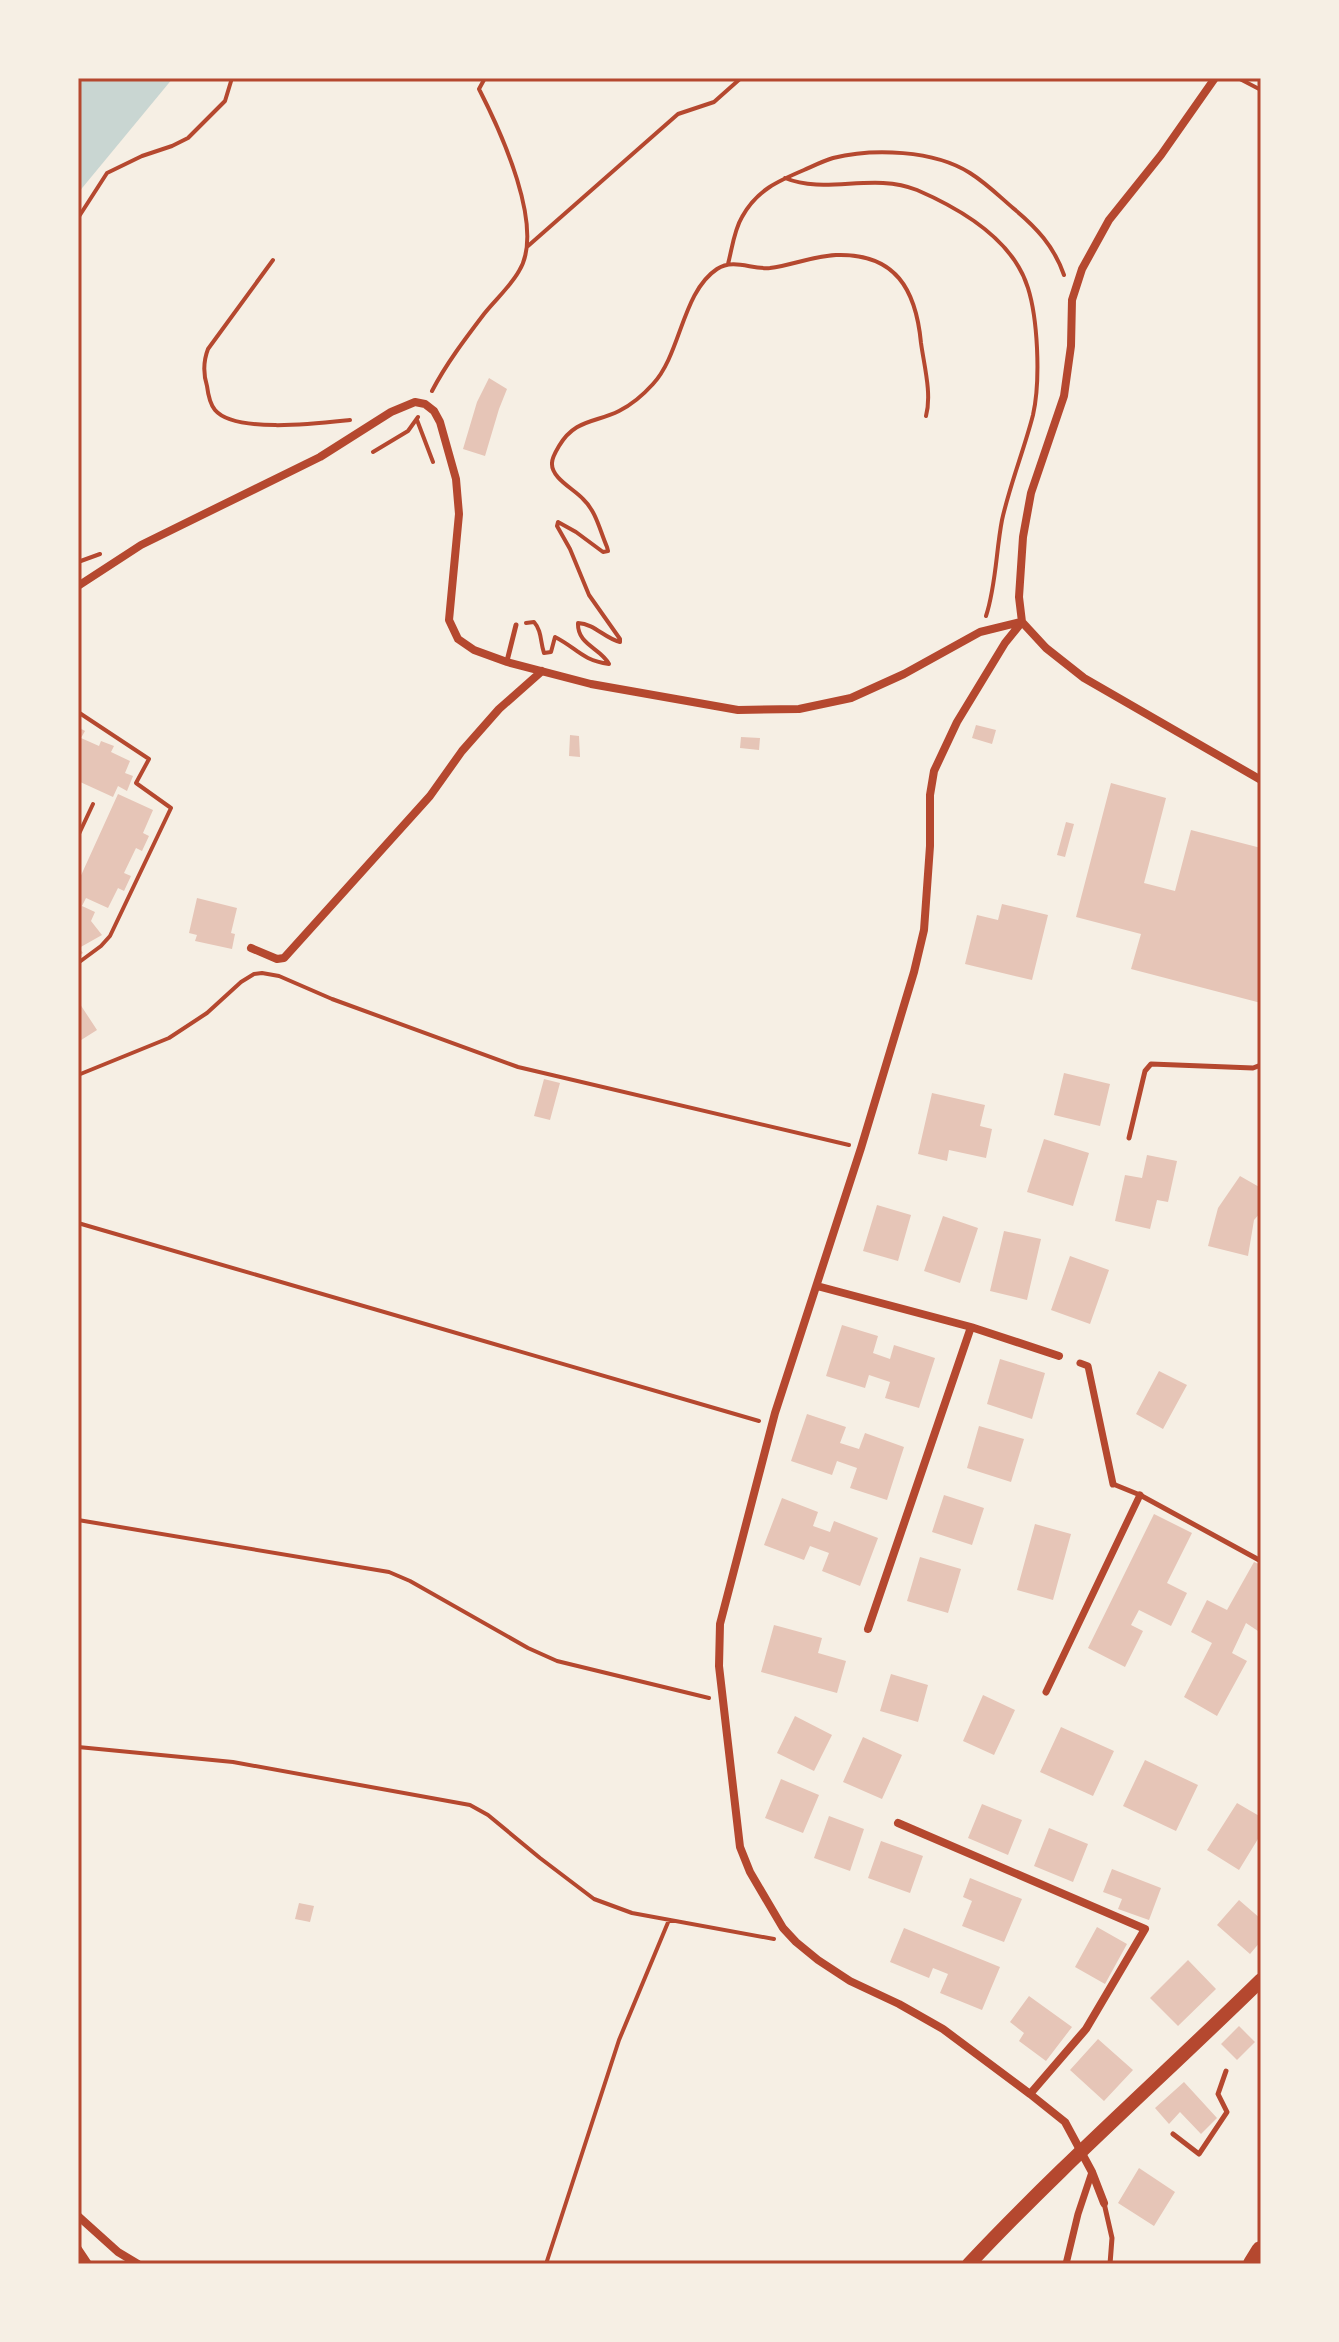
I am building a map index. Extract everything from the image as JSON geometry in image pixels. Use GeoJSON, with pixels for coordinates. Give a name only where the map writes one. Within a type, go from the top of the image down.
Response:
{"type":"FeatureCollection","features":[{"type":"Feature","properties":{"kind":"highway"},"geometry":{"type":"LineString","coordinates":[[1253,2264],[1261,2251]]}},
{"type":"Feature","properties":{"kind":"street"},"geometry":{"type":"LineString","coordinates":[[1215,78],[1161,155],[1109,220],[1082,269],[1072,300],[1071,346],[1064,396],[1031,493],[1023,537],[1019,597],[1022,622],[1046,648],[1084,678],[1261,780]]}},
{"type":"Feature","properties":{"kind":"street"},"geometry":{"type":"LineString","coordinates":[[78,586],[141,545],[320,457],[391,412],[415,402],[425,404],[434,411],[440,422],[456,479],[459,514],[449,620],[458,639],[474,650],[507,662],[591,684],[738,710],[799,709],[851,698],[904,674],[980,632],[1022,622]]}},
{"type":"Feature","properties":{"kind":"street"},"geometry":{"type":"LineString","coordinates":[[1022,622],[1005,643],[957,722],[934,771],[930,795],[924,930],[900,1018],[775,1413],[720,1624],[719,1666],[740,1847],[750,1872],[783,1928],[818,1960],[850,1981],[943,2029],[1065,2122],[1092,2172],[1104,2203]]}},
{"type":"Feature","properties":{"kind":"street"},"geometry":{"type":"LineString","coordinates":[[251,948],[277,959],[284,958],[430,796],[462,751],[499,709],[542,671]]}},
{"type":"Feature","properties":{"kind":"street"},"geometry":{"type":"LineString","coordinates":[[817,1286],[971,1327],[1059,1356]]}},
{"type":"Feature","properties":{"kind":"street"},"geometry":{"type":"LineString","coordinates":[[868,1629],[971,1327]]}},
{"type":"Feature","properties":{"kind":"street"},"geometry":{"type":"LineString","coordinates":[[1080,1363],[1088,1366],[1113,1484]]}},
{"type":"Feature","properties":{"kind":"street"},"geometry":{"type":"LineString","coordinates":[[1046,1692],[1140,1495]]}},
{"type":"Feature","properties":{"kind":"street"},"geometry":{"type":"LineString","coordinates":[[898,1823],[1145,1929],[1086,2029],[1030,2094]]}},
{"type":"Feature","properties":{"kind":"street"},"geometry":{"type":"LineString","coordinates":[[969,2264],[1081,2150],[1261,1980]]}},
{"type":"Feature","properties":{"kind":"street"},"geometry":{"type":"LineString","coordinates":[[1066,2264],[1092,2172]]}},
{"type":"Feature","properties":{"kind":"street"},"geometry":{"type":"LineString","coordinates":[[78,2216],[118,2252],[138,2264]]}},
{"type":"Feature","properties":{"kind":"street"},"geometry":{"type":"LineString","coordinates":[[78,2249],[88,2264]]}},
{"type":"Feature","properties":{"kind":"lane"},"geometry":{"type":"LineString","coordinates":[[507,662],[516,625]]}},
{"type":"Feature","properties":{"kind":"lane"},"geometry":{"type":"LineString","coordinates":[[1129,1138],[1145,1071],[1151,1064],[1253,1068],[1261,1065]]}},
{"type":"Feature","properties":{"kind":"lane"},"geometry":{"type":"LineString","coordinates":[[1113,1484],[1140,1495],[1261,1561]]}},
{"type":"Feature","properties":{"kind":"lane"},"geometry":{"type":"LineString","coordinates":[[1173,2134],[1199,2154],[1227,2112],[1218,2094],[1226,2071]]}},
{"type":"Feature","properties":{"kind":"lane"},"geometry":{"type":"LineString","coordinates":[[1104,2203],[1112,2238],[1110,2264]]}},
{"type":"Feature","properties":{"kind":"path"},"geometry":{"type":"LineString","coordinates":[[78,218],[107,173],[188,138],[225,101],[232,78]]}},
{"type":"Feature","properties":{"kind":"path"},"geometry":{"type":"LineString","coordinates":[[425,404],[451,358],[520,270],[527,246],[527,226],[515,170],[479,89],[485,78]]}},
{"type":"Feature","properties":{"kind":"path"},"geometry":{"type":"LineString","coordinates":[[527,246],[678,114],[714,102],[741,78]]}},
{"type":"Feature","properties":{"kind":"path"},"geometry":{"type":"LineString","coordinates":[[1238,78],[1261,90]]}},
{"type":"Feature","properties":{"kind":"path"},"geometry":{"type":"LineString","coordinates":[[728,264],[741,218],[772,183],[833,158],[911,154],[946,161],[976,177],[1033,226],[1052,247],[1072,300]]}},
{"type":"Feature","properties":{"kind":"path"},"geometry":{"type":"LineString","coordinates":[[785,178],[813,185],[857,182],[913,188],[977,223],[998,240],[1015,261],[1028,285],[1037,347],[1034,411],[1002,520],[987,611]]}},
{"type":"Feature","properties":{"kind":"path"},"geometry":{"type":"LineString","coordinates":[[541,631],[544,653],[551,652],[555,637],[558,637],[592,662],[609,664],[606,657],[580,635],[578,623],[586,623],[611,640],[620,642],[589,595],[557,526],[558,522],[603,552],[608,551],[607,547],[593,512],[584,499],[559,478],[552,469],[552,460],[565,437],[576,426],[625,408],[652,385],[666,368],[681,327],[706,279],[717,269],[728,264],[769,268],[834,255],[878,262],[896,274],[907,288],[918,315],[927,394],[926,416]]}},
{"type":"Feature","properties":{"kind":"path"},"geometry":{"type":"LineString","coordinates":[[273,260],[208,349],[203,367],[212,405],[222,416],[261,425],[301,425],[354,419]]}},
{"type":"Feature","properties":{"kind":"path"},"geometry":{"type":"LineString","coordinates":[[373,452],[408,431],[417,420],[433,462]]}},
{"type":"Feature","properties":{"kind":"path"},"geometry":{"type":"LineString","coordinates":[[78,712],[149,759],[136,783],[171,808],[110,936],[78,963]]}},
{"type":"Feature","properties":{"kind":"path"},"geometry":{"type":"LineString","coordinates":[[78,836],[93,804]]}},
{"type":"Feature","properties":{"kind":"path"},"geometry":{"type":"LineString","coordinates":[[78,1075],[169,1038],[207,1013],[241,982],[262,973],[279,976],[332,999],[518,1067],[853,1146]]}},
{"type":"Feature","properties":{"kind":"path"},"geometry":{"type":"LineString","coordinates":[[78,1223],[763,1423]]}},
{"type":"Feature","properties":{"kind":"path"},"geometry":{"type":"LineString","coordinates":[[78,1520],[389,1572],[557,1661],[708,1698]]}},
{"type":"Feature","properties":{"kind":"path"},"geometry":{"type":"LineString","coordinates":[[78,1747],[233,1762],[470,1805],[488,1815],[594,1899],[632,1913],[796,1942]]}},
{"type":"Feature","properties":{"kind":"path"},"geometry":{"type":"LineString","coordinates":[[546,2264],[619,2040],[669,1920]]}},
{"type":"Feature","properties":{"kind":"shaded area"},"geometry":{"type":"Polygon","coordinates":[[[78,78],[173,78],[78,193],[78,78]]]}},
{"type":"Feature","properties":{"kind":"building"},"geometry":{"type":"Polygon","coordinates":[[[489,378],[507,389],[485,456],[463,449],[477,402],[489,378]]]}},
{"type":"Feature","properties":{"kind":"building"},"geometry":{"type":"Polygon","coordinates":[[[976,725],[996,730],[992,744],[972,738],[976,725]]]}},
{"type":"Feature","properties":{"kind":"building"},"geometry":{"type":"Polygon","coordinates":[[[78,727],[85,731],[81,738],[99,746],[101,741],[114,746],[111,752],[130,761],[125,773],[133,776],[127,791],[118,786],[113,797],[78,781],[78,727]]]}},
{"type":"Feature","properties":{"kind":"building"},"geometry":{"type":"Polygon","coordinates":[[[570,735],[579,736],[580,757],[569,756],[570,735]]]}},
{"type":"Feature","properties":{"kind":"building"},"geometry":{"type":"Polygon","coordinates":[[[741,737],[760,738],[759,750],[740,748],[741,737]]]}},
{"type":"Feature","properties":{"kind":"building"},"geometry":{"type":"Polygon","coordinates":[[[1111,783],[1166,798],[1144,883],[1175,891],[1191,830],[1261,848],[1261,1003],[1131,969],[1141,934],[1076,917],[1111,783]]]}},
{"type":"Feature","properties":{"kind":"building"},"geometry":{"type":"Polygon","coordinates":[[[118,794],[153,810],[143,833],[149,836],[142,851],[136,848],[124,873],[131,876],[124,891],[118,888],[108,908],[86,898],[82,906],[95,912],[91,921],[102,935],[79,948],[83,953],[78,956],[78,882],[118,794]]]}},
{"type":"Feature","properties":{"kind":"building"},"geometry":{"type":"Polygon","coordinates":[[[1066,822],[1074,824],[1065,857],[1057,855],[1066,822]]]}},
{"type":"Feature","properties":{"kind":"building"},"geometry":{"type":"Polygon","coordinates":[[[197,898],[237,908],[231,933],[235,934],[232,949],[195,941],[197,935],[189,933],[197,898]]]}},
{"type":"Feature","properties":{"kind":"building"},"geometry":{"type":"Polygon","coordinates":[[[1002,904],[1048,915],[1032,980],[965,964],[977,915],[998,920],[1002,904]]]}},
{"type":"Feature","properties":{"kind":"building"},"geometry":{"type":"Polygon","coordinates":[[[78,1001],[97,1030],[78,1042],[78,1001]]]}},
{"type":"Feature","properties":{"kind":"building"},"geometry":{"type":"Polygon","coordinates":[[[1064,1073],[1110,1084],[1100,1126],[1054,1115],[1064,1073]]]}},
{"type":"Feature","properties":{"kind":"building"},"geometry":{"type":"Polygon","coordinates":[[[544,1079],[560,1083],[550,1120],[534,1116],[544,1079]]]}},
{"type":"Feature","properties":{"kind":"building"},"geometry":{"type":"Polygon","coordinates":[[[932,1093],[985,1105],[980,1126],[992,1129],[986,1158],[949,1150],[947,1161],[918,1154],[932,1093]]]}},
{"type":"Feature","properties":{"kind":"building"},"geometry":{"type":"Polygon","coordinates":[[[1044,1139],[1089,1153],[1073,1206],[1027,1192],[1044,1139]]]}},
{"type":"Feature","properties":{"kind":"building"},"geometry":{"type":"Polygon","coordinates":[[[1147,1155],[1177,1161],[1168,1202],[1157,1200],[1150,1229],[1115,1221],[1125,1175],[1142,1178],[1147,1155]]]}},
{"type":"Feature","properties":{"kind":"building"},"geometry":{"type":"Polygon","coordinates":[[[1240,1176],[1261,1188],[1261,1212],[1254,1220],[1248,1256],[1208,1246],[1218,1208],[1240,1176]]]}},
{"type":"Feature","properties":{"kind":"building"},"geometry":{"type":"Polygon","coordinates":[[[877,1205],[911,1215],[898,1261],[863,1251],[877,1205]]]}},
{"type":"Feature","properties":{"kind":"building"},"geometry":{"type":"Polygon","coordinates":[[[943,1216],[978,1228],[960,1283],[924,1271],[943,1216]]]}},
{"type":"Feature","properties":{"kind":"building"},"geometry":{"type":"Polygon","coordinates":[[[1004,1231],[1041,1239],[1027,1300],[990,1291],[1004,1231]]]}},
{"type":"Feature","properties":{"kind":"building"},"geometry":{"type":"Polygon","coordinates":[[[1070,1256],[1109,1270],[1090,1324],[1051,1310],[1070,1256]]]}},
{"type":"Feature","properties":{"kind":"building"},"geometry":{"type":"Polygon","coordinates":[[[842,1325],[878,1336],[873,1353],[890,1359],[894,1345],[935,1358],[919,1408],[885,1398],[890,1382],[869,1375],[865,1388],[826,1376],[842,1325]]]}},
{"type":"Feature","properties":{"kind":"building"},"geometry":{"type":"Polygon","coordinates":[[[1000,1359],[1045,1373],[1032,1419],[987,1404],[1000,1359]]]}},
{"type":"Feature","properties":{"kind":"building"},"geometry":{"type":"Polygon","coordinates":[[[1159,1371],[1187,1385],[1163,1429],[1136,1414],[1159,1371]]]}},
{"type":"Feature","properties":{"kind":"building"},"geometry":{"type":"Polygon","coordinates":[[[807,1414],[846,1427],[840,1443],[859,1449],[865,1433],[904,1447],[887,1500],[850,1488],[857,1468],[837,1461],[832,1475],[791,1461],[807,1414]]]}},
{"type":"Feature","properties":{"kind":"building"},"geometry":{"type":"Polygon","coordinates":[[[979,1426],[1024,1439],[1011,1482],[967,1468],[979,1426]]]}},
{"type":"Feature","properties":{"kind":"building"},"geometry":{"type":"Polygon","coordinates":[[[944,1495],[984,1508],[972,1545],[932,1532],[944,1495]]]}},
{"type":"Feature","properties":{"kind":"building"},"geometry":{"type":"Polygon","coordinates":[[[782,1498],[818,1512],[813,1526],[830,1532],[834,1521],[878,1538],[860,1586],[822,1571],[829,1553],[810,1546],[804,1560],[764,1545],[782,1498]]]}},
{"type":"Feature","properties":{"kind":"building"},"geometry":{"type":"Polygon","coordinates":[[[1154,1514],[1192,1533],[1167,1583],[1187,1593],[1171,1626],[1139,1610],[1131,1625],[1143,1631],[1125,1667],[1088,1648],[1154,1514]]]}},
{"type":"Feature","properties":{"kind":"building"},"geometry":{"type":"Polygon","coordinates":[[[1035,1524],[1071,1534],[1053,1600],[1017,1590],[1035,1524]]]}},
{"type":"Feature","properties":{"kind":"building"},"geometry":{"type":"Polygon","coordinates":[[[920,1557],[961,1569],[948,1613],[907,1601],[920,1557]]]}},
{"type":"Feature","properties":{"kind":"building"},"geometry":{"type":"Polygon","coordinates":[[[1254,1562],[1261,1565],[1261,1633],[1246,1623],[1232,1653],[1247,1661],[1217,1716],[1184,1697],[1212,1643],[1191,1632],[1207,1600],[1227,1610],[1254,1562]]]}},
{"type":"Feature","properties":{"kind":"building"},"geometry":{"type":"Polygon","coordinates":[[[774,1625],[822,1638],[818,1653],[846,1661],[837,1693],[761,1672],[774,1625]]]}},
{"type":"Feature","properties":{"kind":"building"},"geometry":{"type":"Polygon","coordinates":[[[891,1674],[928,1685],[918,1722],[880,1711],[891,1674]]]}},
{"type":"Feature","properties":{"kind":"building"},"geometry":{"type":"Polygon","coordinates":[[[983,1695],[1015,1710],[994,1755],[963,1741],[983,1695]]]}},
{"type":"Feature","properties":{"kind":"building"},"geometry":{"type":"Polygon","coordinates":[[[795,1716],[832,1735],[814,1771],[777,1753],[795,1716]]]}},
{"type":"Feature","properties":{"kind":"building"},"geometry":{"type":"Polygon","coordinates":[[[1061,1727],[1114,1751],[1093,1796],[1040,1772],[1061,1727]]]}},
{"type":"Feature","properties":{"kind":"building"},"geometry":{"type":"Polygon","coordinates":[[[863,1737],[902,1755],[882,1799],[843,1782],[863,1737]]]}},
{"type":"Feature","properties":{"kind":"building"},"geometry":{"type":"Polygon","coordinates":[[[1145,1760],[1198,1785],[1176,1831],[1123,1806],[1145,1760]]]}},
{"type":"Feature","properties":{"kind":"building"},"geometry":{"type":"Polygon","coordinates":[[[781,1779],[819,1795],[803,1833],[765,1818],[781,1779]]]}},
{"type":"Feature","properties":{"kind":"building"},"geometry":{"type":"Polygon","coordinates":[[[1237,1803],[1261,1817],[1261,1834],[1239,1870],[1207,1850],[1237,1803]]]}},
{"type":"Feature","properties":{"kind":"building"},"geometry":{"type":"Polygon","coordinates":[[[982,1804],[1022,1820],[1008,1855],[968,1838],[982,1804]]]}},
{"type":"Feature","properties":{"kind":"building"},"geometry":{"type":"Polygon","coordinates":[[[829,1816],[864,1829],[850,1871],[814,1858],[829,1816]]]}},
{"type":"Feature","properties":{"kind":"building"},"geometry":{"type":"Polygon","coordinates":[[[1049,1828],[1088,1844],[1073,1882],[1034,1866],[1049,1828]]]}},
{"type":"Feature","properties":{"kind":"building"},"geometry":{"type":"Polygon","coordinates":[[[881,1841],[923,1856],[910,1893],[868,1878],[881,1841]]]}},
{"type":"Feature","properties":{"kind":"building"},"geometry":{"type":"Polygon","coordinates":[[[1112,1869],[1161,1888],[1149,1920],[1118,1909],[1122,1899],[1103,1892],[1112,1869]]]}},
{"type":"Feature","properties":{"kind":"building"},"geometry":{"type":"Polygon","coordinates":[[[970,1878],[1022,1899],[1004,1942],[962,1926],[972,1901],[963,1897],[970,1878]]]}},
{"type":"Feature","properties":{"kind":"building"},"geometry":{"type":"Polygon","coordinates":[[[1239,1900],[1261,1919],[1261,1941],[1250,1954],[1217,1925],[1239,1900]]]}},
{"type":"Feature","properties":{"kind":"building"},"geometry":{"type":"Polygon","coordinates":[[[299,1903],[314,1906],[310,1922],[295,1919],[299,1903]]]}},
{"type":"Feature","properties":{"kind":"building"},"geometry":{"type":"Polygon","coordinates":[[[1097,1927],[1127,1944],[1105,1984],[1075,1967],[1097,1927]]]}},
{"type":"Feature","properties":{"kind":"building"},"geometry":{"type":"Polygon","coordinates":[[[904,1928],[1000,1967],[982,2010],[940,1993],[948,1974],[933,1968],[929,1978],[890,1962],[904,1928]]]}},
{"type":"Feature","properties":{"kind":"building"},"geometry":{"type":"Polygon","coordinates":[[[1188,1960],[1216,1989],[1178,2026],[1150,1998],[1188,1960]]]}},
{"type":"Feature","properties":{"kind":"building"},"geometry":{"type":"Polygon","coordinates":[[[1029,1996],[1072,2027],[1046,2061],[1019,2041],[1024,2033],[1010,2022],[1029,1996]]]}},
{"type":"Feature","properties":{"kind":"building"},"geometry":{"type":"Polygon","coordinates":[[[1239,2026],[1255,2042],[1237,2060],[1221,2044],[1239,2026]]]}},
{"type":"Feature","properties":{"kind":"building"},"geometry":{"type":"Polygon","coordinates":[[[1098,2039],[1133,2070],[1104,2101],[1070,2070],[1098,2039]]]}},
{"type":"Feature","properties":{"kind":"building"},"geometry":{"type":"Polygon","coordinates":[[[1184,2082],[1217,2118],[1201,2134],[1180,2112],[1169,2124],[1155,2108],[1184,2082]]]}},
{"type":"Feature","properties":{"kind":"building"},"geometry":{"type":"Polygon","coordinates":[[[1139,2168],[1175,2192],[1154,2226],[1118,2203],[1139,2168]]]}}]}
